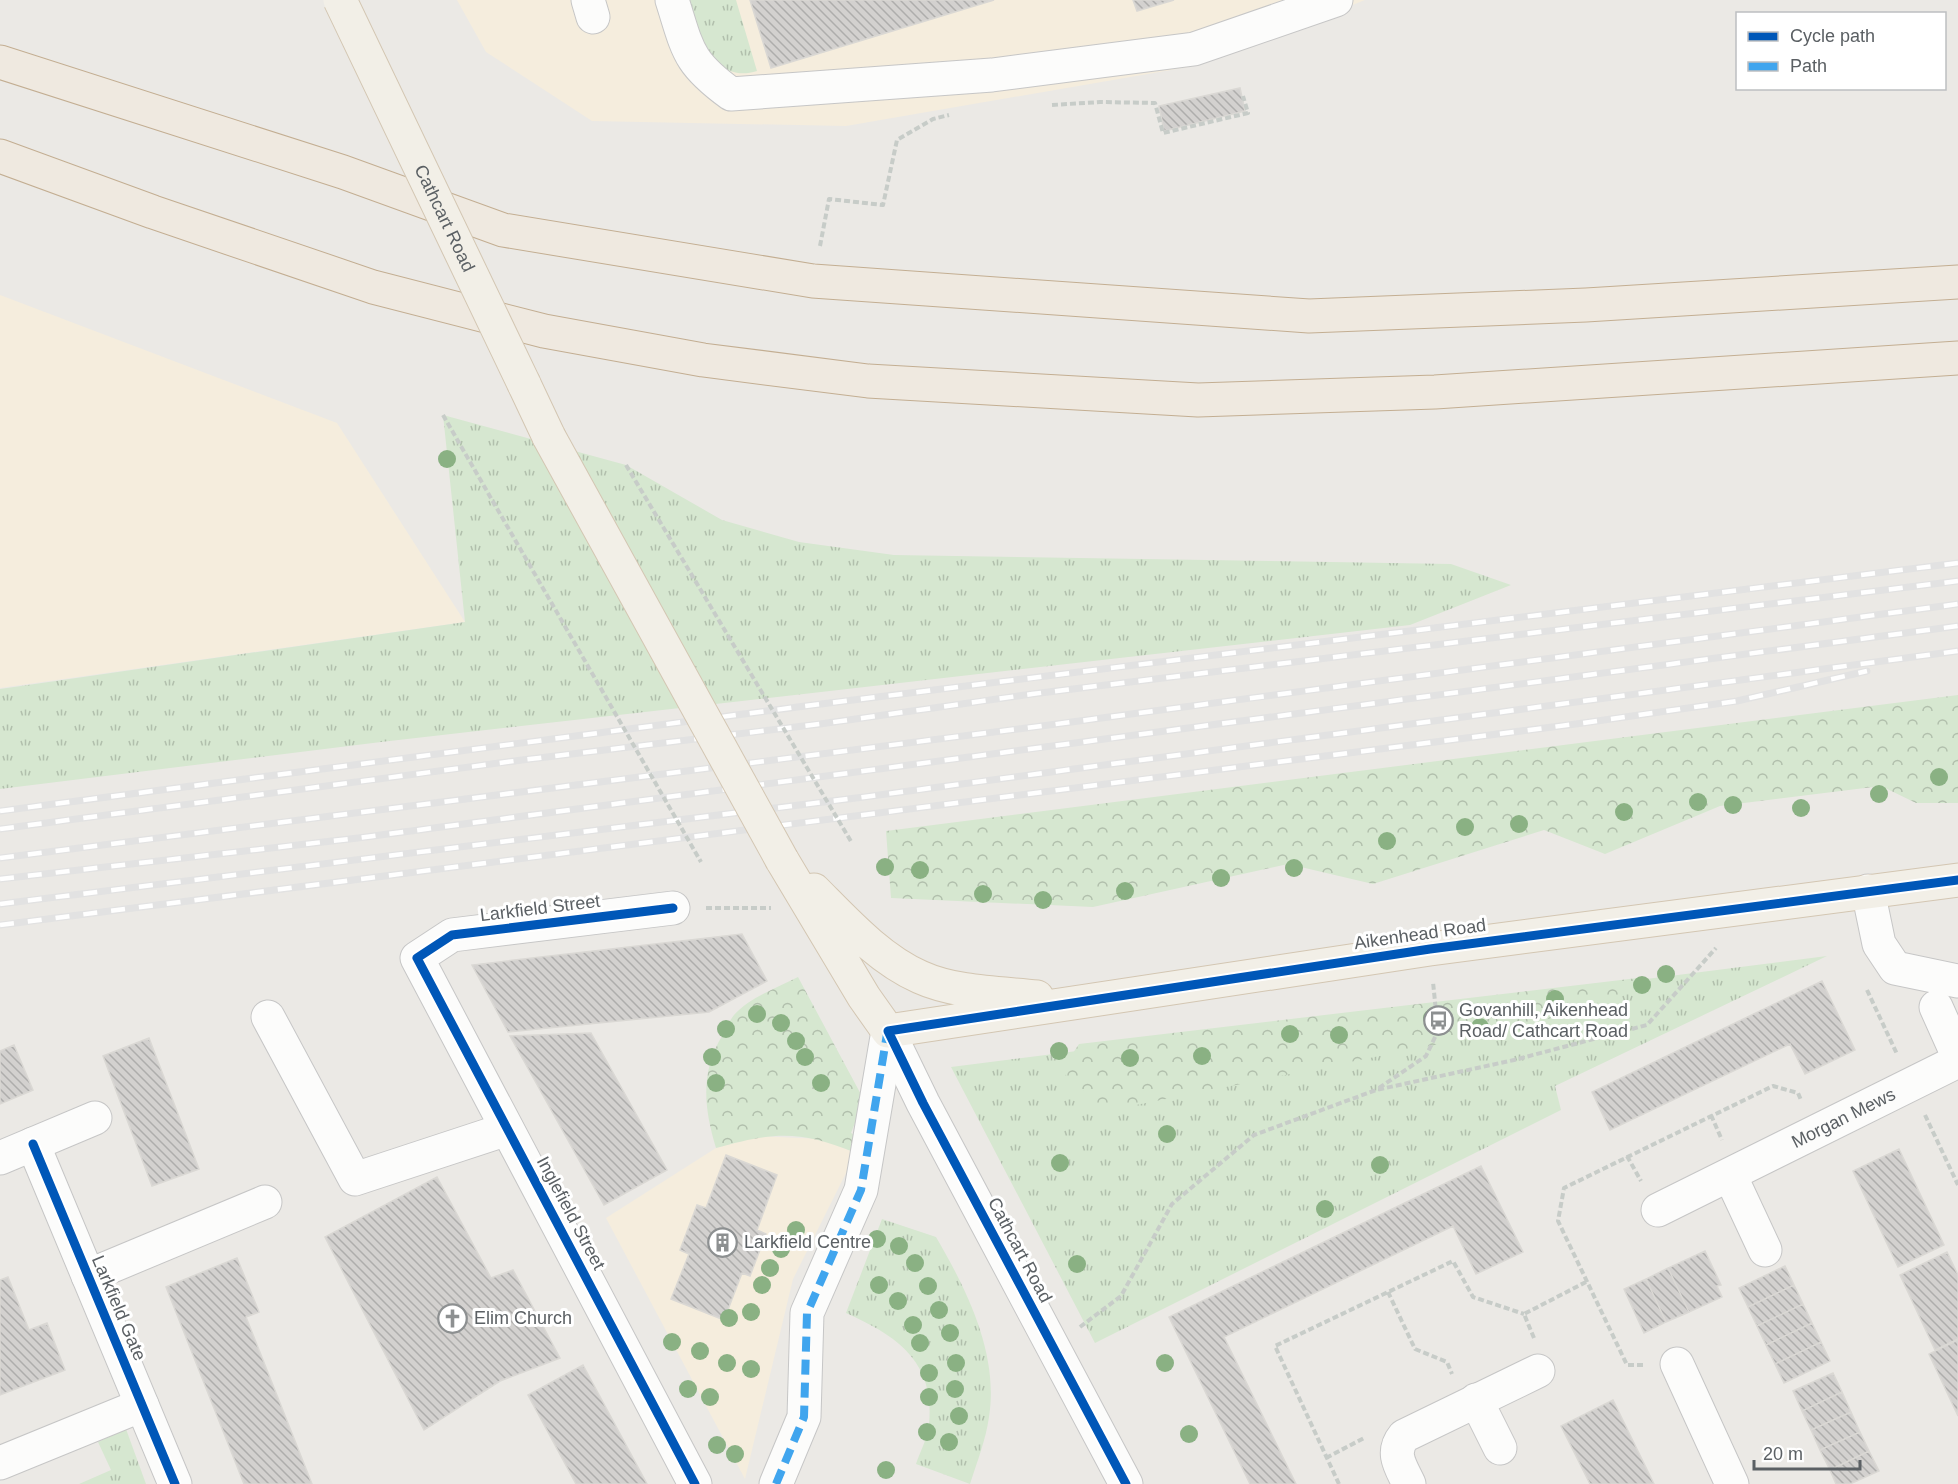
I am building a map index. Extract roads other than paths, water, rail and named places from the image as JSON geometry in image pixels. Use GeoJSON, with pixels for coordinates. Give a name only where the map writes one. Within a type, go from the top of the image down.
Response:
{"type":"FeatureCollection","features":[{"type":"Feature","properties":{"kind":"highway"},"geometry":{"type":"LineString","coordinates":[[0,62],[343,172],[503,230],[813,281],[1309,316],[1586,305],[1958,282]]}},
{"type":"Feature","properties":{"kind":"highway"},"geometry":{"type":"LineString","coordinates":[[0,156],[153,212],[373,287],[544,331],[703,360],[868,381],[1198,400],[1435,392],[1958,358]]}},
{"type":"Feature","properties":{"kind":"main road","name":"Cathcart Road"},"geometry":{"type":"LineString","coordinates":[[340,0],[549,437],[782,860],[888,1031]]}},
{"type":"Feature","properties":{"kind":"main road"},"geometry":{"type":"LineString","coordinates":[[782,860],[893,962],[920,978],[960,987],[1078,1002]]}},
{"type":"Feature","properties":{"kind":"main road","name":"Aikenhead Road"},"geometry":{"type":"LineString","coordinates":[[888,1031],[1430,949],[1958,880]]}},
{"type":"Feature","properties":{"kind":"street"},"geometry":{"type":"LineString","coordinates":[[672,0],[690,55],[706,76],[731,94],[992,75],[1194,49],[1336,0]]}},
{"type":"Feature","properties":{"kind":"street"},"geometry":{"type":"LineString","coordinates":[[1868,891],[1879,944],[1895,969],[1958,981]]}},
{"type":"Feature","properties":{"kind":"street","name":"Larkfield Street"},"geometry":{"type":"LineString","coordinates":[[417,958],[452,935],[673,908]]}},
{"type":"Feature","properties":{"kind":"street","name":"Inglefield Street"},"geometry":{"type":"LineString","coordinates":[[417,958],[695,1484]]}},
{"type":"Feature","properties":{"kind":"street"},"geometry":{"type":"LineString","coordinates":[[1936,1007],[1958,1056]]}},
{"type":"Feature","properties":{"kind":"street"},"geometry":{"type":"LineString","coordinates":[[268,1017],[355,1179],[507,1129]]}},
{"type":"Feature","properties":{"kind":"street"},"geometry":{"type":"LineString","coordinates":[[776,1484],[804,1417],[807,1313],[861,1190],[888,1031]]}},
{"type":"Feature","properties":{"kind":"street","name":"Cathcart Road"},"geometry":{"type":"LineString","coordinates":[[888,1031],[923,1103],[1126,1484]]}},
{"type":"Feature","properties":{"kind":"street","name":"Morgan Mews"},"geometry":{"type":"LineString","coordinates":[[1658,1210],[1958,1061]]}},
{"type":"Feature","properties":{"kind":"street"},"geometry":{"type":"LineString","coordinates":[[0,1158],[95,1118]]}},
{"type":"Feature","properties":{"kind":"street","name":"Larkfield Gate"},"geometry":{"type":"LineString","coordinates":[[33,1144],[175,1484]]}},
{"type":"Feature","properties":{"kind":"street"},"geometry":{"type":"LineString","coordinates":[[1730,1175],[1765,1250]]}},
{"type":"Feature","properties":{"kind":"street"},"geometry":{"type":"LineString","coordinates":[[88,1276],[265,1202]]}},
{"type":"Feature","properties":{"kind":"street"},"geometry":{"type":"LineString","coordinates":[[1677,1364],[1732,1484]]}},
{"type":"Feature","properties":{"kind":"street"},"geometry":{"type":"LineString","coordinates":[[1409,1484],[1396,1455],[1397,1444],[1411,1431],[1538,1371]]}},
{"type":"Feature","properties":{"kind":"street"},"geometry":{"type":"LineString","coordinates":[[1472,1402],[1500,1448]]}},
{"type":"Feature","properties":{"kind":"street"},"geometry":{"type":"LineString","coordinates":[[0,1463],[142,1405]]}},
{"type":"Feature","properties":{"kind":"railway"},"geometry":{"type":"LineString","coordinates":[[0,811],[813,705],[1958,563]]}},
{"type":"Feature","properties":{"kind":"railway"},"geometry":{"type":"LineString","coordinates":[[0,829],[522,760],[820,724],[1032,694],[1958,581]]}},
{"type":"Feature","properties":{"kind":"railway"},"geometry":{"type":"LineString","coordinates":[[0,858],[1034,727],[1958,604]]}},
{"type":"Feature","properties":{"kind":"railway"},"geometry":{"type":"LineString","coordinates":[[0,879],[358,838],[1958,626]]}},
{"type":"Feature","properties":{"kind":"railway"},"geometry":{"type":"LineString","coordinates":[[0,904],[864,797],[1958,651]]}},
{"type":"Feature","properties":{"kind":"railway"},"geometry":{"type":"LineString","coordinates":[[0,925],[1576,724],[1737,701],[1867,671]]}},
{"type":"Feature","properties":{"kind":"place","name":"Govanhill, Aikenhead Road/ Cathcart Road"},"geometry":{"type":"Point","coordinates":[1438,1020]}},
{"type":"Feature","properties":{"kind":"place","name":"Larkfield Centre"},"geometry":{"type":"Point","coordinates":[723,1242]}},
{"type":"Feature","properties":{"kind":"place","name":"Elim Church"},"geometry":{"type":"Point","coordinates":[453,1318]}}]}
